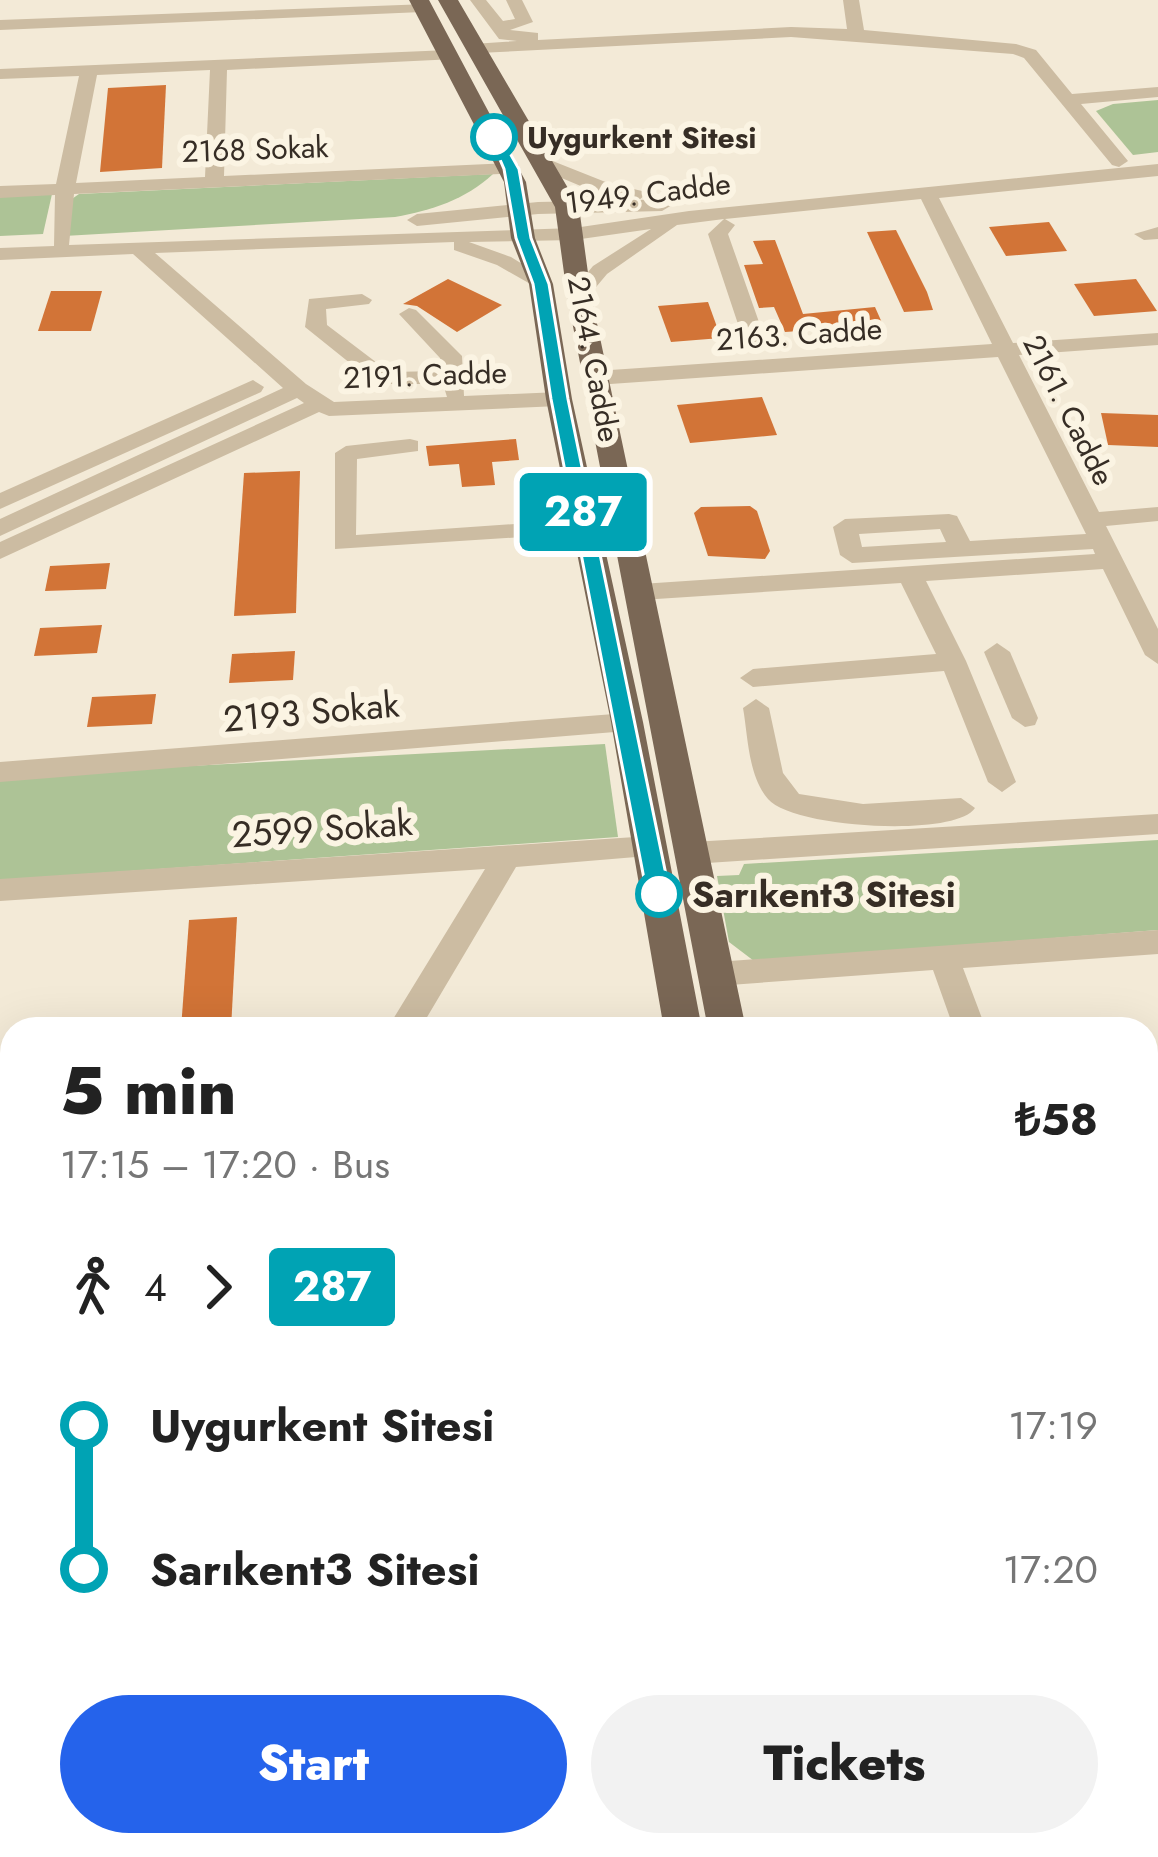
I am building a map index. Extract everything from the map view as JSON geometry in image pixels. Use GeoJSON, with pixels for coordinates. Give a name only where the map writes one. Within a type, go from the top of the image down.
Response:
{"type":"FeatureCollection","features":[{"type":"Feature","properties":{"kind":"main road","name":"2164. Cadde"},"geometry":{"type":"LineString","coordinates":[[430,2],[488,38],[526,165],[520,224],[541,284],[681,1017]]}},
{"type":"Feature","properties":{"kind":"main road","name":"2164. Cadde"},"geometry":{"type":"LineString","coordinates":[[430,2],[449,55],[571,221],[579,296],[725,1017]]}},
{"type":"Feature","properties":{"kind":"street"},"geometry":{"type":"LineString","coordinates":[[478,0],[488,38]]}},
{"type":"Feature","properties":{"kind":"street"},"geometry":{"type":"LineString","coordinates":[[488,38],[525,22],[514,0]]}},
{"type":"Feature","properties":{"kind":"street"},"geometry":{"type":"LineString","coordinates":[[851,0],[856,34]]}},
{"type":"Feature","properties":{"kind":"street"},"geometry":{"type":"LineString","coordinates":[[0,74],[219,65],[430,2]]}},
{"type":"Feature","properties":{"kind":"street"},"geometry":{"type":"LineString","coordinates":[[488,38],[742,22]]}},
{"type":"Feature","properties":{"kind":"street"},"geometry":{"type":"LineString","coordinates":[[0,25],[309,38],[449,55]]}},
{"type":"Feature","properties":{"kind":"street"},"geometry":{"type":"LineString","coordinates":[[488,38],[789,26],[1016,49],[1030,54],[1072,99],[1119,161]]}},
{"type":"Feature","properties":{"kind":"street"},"geometry":{"type":"LineString","coordinates":[[214,180],[219,65]]}},
{"type":"Feature","properties":{"kind":"street"},"geometry":{"type":"LineString","coordinates":[[62,242],[65,188],[89,71]]}},
{"type":"Feature","properties":{"kind":"street"},"geometry":{"type":"LineString","coordinates":[[1072,99],[1158,92]]}},
{"type":"Feature","properties":{"kind":"street","name":"1949. Cadde"},"geometry":{"type":"LineString","coordinates":[[0,254],[407,237],[520,224],[709,215],[1158,157]]}},
{"type":"Feature","properties":{"kind":"street"},"geometry":{"type":"LineString","coordinates":[[424,219],[484,193],[526,165],[709,215]]}},
{"type":"Feature","properties":{"kind":"street","name":"2168 Sokak"},"geometry":{"type":"LineString","coordinates":[[0,192],[526,165]]}},
{"type":"Feature","properties":{"kind":"street"},"geometry":{"type":"LineString","coordinates":[[579,296],[600,270],[643,239],[709,215],[920,198],[1158,170]]}},
{"type":"Feature","properties":{"kind":"street","name":"2161. Cadde"},"geometry":{"type":"LineString","coordinates":[[920,198],[985,309],[1158,655]]}},
{"type":"Feature","properties":{"kind":"street"},"geometry":{"type":"LineString","coordinates":[[709,215],[754,338]]}},
{"type":"Feature","properties":{"kind":"street","name":"1949. Cadde"},"geometry":{"type":"LineString","coordinates":[[0,245],[424,219],[520,224]]}},
{"type":"Feature","properties":{"kind":"street"},"geometry":{"type":"LineString","coordinates":[[407,237],[488,254],[541,284]]}},
{"type":"Feature","properties":{"kind":"street","name":"2191. Cadde"},"geometry":{"type":"LineString","coordinates":[[137,247],[308,397],[342,411],[560,399]]}},
{"type":"Feature","properties":{"kind":"street"},"geometry":{"type":"LineString","coordinates":[[362,300],[316,303],[316,327],[384,379],[454,377]]}},
{"type":"Feature","properties":{"kind":"street"},"geometry":{"type":"LineString","coordinates":[[410,314],[451,356],[457,405]]}},
{"type":"Feature","properties":{"kind":"street","name":"2163. Cadde"},"geometry":{"type":"LineString","coordinates":[[596,378],[1158,339]]}},
{"type":"Feature","properties":{"kind":"street"},"geometry":{"type":"LineString","coordinates":[[0,502],[254,387]]}},
{"type":"Feature","properties":{"kind":"street"},"geometry":{"type":"LineString","coordinates":[[0,528],[308,397]]}},
{"type":"Feature","properties":{"kind":"street"},"geometry":{"type":"LineString","coordinates":[[0,551],[308,397]]}},
{"type":"Feature","properties":{"kind":"street"},"geometry":{"type":"LineString","coordinates":[[410,446],[346,453],[344,544],[586,526]]}},
{"type":"Feature","properties":{"kind":"street"},"geometry":{"type":"LineString","coordinates":[[641,592],[910,575],[1101,540],[1158,514]]}},
{"type":"Feature","properties":{"kind":"street"},"geometry":{"type":"LineString","coordinates":[[961,549],[1101,540]]}},
{"type":"Feature","properties":{"kind":"street"},"geometry":{"type":"LineString","coordinates":[[910,575],[1002,782]]}},
{"type":"Feature","properties":{"kind":"street"},"geometry":{"type":"LineString","coordinates":[[997,652],[1025,718]]}},
{"type":"Feature","properties":{"kind":"street"},"geometry":{"type":"LineString","coordinates":[[753,678],[952,661]]}},
{"type":"Feature","properties":{"kind":"street"},"geometry":{"type":"LineString","coordinates":[[964,688],[1011,684]]}},
{"type":"Feature","properties":{"kind":"street"},"geometry":{"type":"LineString","coordinates":[[755,708],[775,788],[788,801],[815,811],[910,827],[961,808]]}},
{"type":"Feature","properties":{"kind":"street","name":"2193 Sokak"},"geometry":{"type":"LineString","coordinates":[[0,772],[627,722]]}},
{"type":"Feature","properties":{"kind":"street"},"geometry":{"type":"LineString","coordinates":[[692,853],[910,827],[1158,824]]}},
{"type":"Feature","properties":{"kind":"street","name":"2599 Sokak"},"geometry":{"type":"LineString","coordinates":[[0,890],[650,847]]}},
{"type":"Feature","properties":{"kind":"street"},"geometry":{"type":"LineString","coordinates":[[410,1017],[509,854]]}},
{"type":"Feature","properties":{"kind":"street"},"geometry":{"type":"LineString","coordinates":[[716,974],[1158,943]]}},
{"type":"Feature","properties":{"kind":"street"},"geometry":{"type":"LineString","coordinates":[[944,958],[966,1017]]}},
{"type":"Feature","properties":{"kind":"green space"},"geometry":{"type":"Polygon","coordinates":[[[1158,100],[1158,152],[1133,155],[1096,111],[1113,104],[1158,100]]]}},
{"type":"Feature","properties":{"kind":"green space"},"geometry":{"type":"Polygon","coordinates":[[[493,174],[447,203],[395,217],[64,236],[69,201],[79,194],[493,174]]]}},
{"type":"Feature","properties":{"kind":"green space"},"geometry":{"type":"Polygon","coordinates":[[[52,194],[43,234],[0,236],[0,196],[52,194]]]}},
{"type":"Feature","properties":{"kind":"green space"},"geometry":{"type":"Polygon","coordinates":[[[605,744],[618,837],[0,880],[0,776],[605,744]]]}},
{"type":"Feature","properties":{"kind":"green space"},"geometry":{"type":"Polygon","coordinates":[[[1158,840],[1158,930],[754,961],[729,942],[717,876],[739,875],[744,864],[1158,840]]]}},
{"type":"Feature","properties":{"kind":"building"},"geometry":{"type":"Polygon","coordinates":[[[166,85],[162,168],[100,172],[108,88],[166,85]]]}},
{"type":"Feature","properties":{"kind":"building"},"geometry":{"type":"Polygon","coordinates":[[[1049,222],[1067,251],[1006,256],[989,227],[1049,222]]]}},
{"type":"Feature","properties":{"kind":"building"},"geometry":{"type":"Polygon","coordinates":[[[896,230],[933,310],[904,312],[867,232],[896,230]]]}},
{"type":"Feature","properties":{"kind":"building"},"geometry":{"type":"Polygon","coordinates":[[[775,240],[803,314],[875,307],[883,325],[785,332],[774,307],[759,308],[744,265],[763,264],[753,241],[775,240]]]}},
{"type":"Feature","properties":{"kind":"building"},"geometry":{"type":"Polygon","coordinates":[[[448,279],[502,305],[457,332],[417,306],[403,304],[448,279]]]}},
{"type":"Feature","properties":{"kind":"building"},"geometry":{"type":"Polygon","coordinates":[[[1136,279],[1157,311],[1094,316],[1074,284],[1136,279]]]}},
{"type":"Feature","properties":{"kind":"building"},"geometry":{"type":"Polygon","coordinates":[[[51,291],[102,291],[91,331],[38,331],[51,291]]]}},
{"type":"Feature","properties":{"kind":"building"},"geometry":{"type":"Polygon","coordinates":[[[708,302],[721,338],[671,342],[658,306],[708,302]]]}},
{"type":"Feature","properties":{"kind":"building"},"geometry":{"type":"Polygon","coordinates":[[[762,397],[777,435],[690,443],[677,405],[762,397]]]}},
{"type":"Feature","properties":{"kind":"building"},"geometry":{"type":"Polygon","coordinates":[[[1101,413],[1158,415],[1158,447],[1108,445],[1101,413]]]}},
{"type":"Feature","properties":{"kind":"building"},"geometry":{"type":"Polygon","coordinates":[[[516,439],[519,460],[492,462],[495,485],[462,487],[459,464],[429,466],[426,446],[516,439]]]}},
{"type":"Feature","properties":{"kind":"building"},"geometry":{"type":"Polygon","coordinates":[[[300,471],[296,613],[234,616],[244,473],[300,471]]]}},
{"type":"Feature","properties":{"kind":"building"},"geometry":{"type":"Polygon","coordinates":[[[750,506],[757,511],[770,551],[765,559],[708,556],[694,513],[701,507],[750,506]]]}},
{"type":"Feature","properties":{"kind":"building"},"geometry":{"type":"Polygon","coordinates":[[[110,563],[106,589],[45,591],[50,566],[110,563]]]}},
{"type":"Feature","properties":{"kind":"building"},"geometry":{"type":"Polygon","coordinates":[[[102,625],[97,653],[34,656],[40,628],[102,625]]]}},
{"type":"Feature","properties":{"kind":"building"},"geometry":{"type":"Polygon","coordinates":[[[295,651],[293,680],[229,683],[232,654],[295,651]]]}},
{"type":"Feature","properties":{"kind":"building"},"geometry":{"type":"Polygon","coordinates":[[[156,694],[152,724],[87,727],[92,697],[156,694]]]}},
{"type":"Feature","properties":{"kind":"building"},"geometry":{"type":"Polygon","coordinates":[[[237,917],[232,1017],[182,1017],[189,920],[237,917]]]}},
{"type":"Feature","properties":{"kind":"bus line","name":"287"},"geometry":{"type":"LineString","coordinates":[[494,137],[512,169],[524,238],[541,284],[659,894]]}},
{"type":"Feature","properties":{"kind":"place","name":"Uygurkent Sitesi"},"geometry":{"type":"Point","coordinates":[494,137]}},
{"type":"Feature","properties":{"kind":"place","name":"Sarıkent3 Sitesi"},"geometry":{"type":"Point","coordinates":[659,894]}}]}
